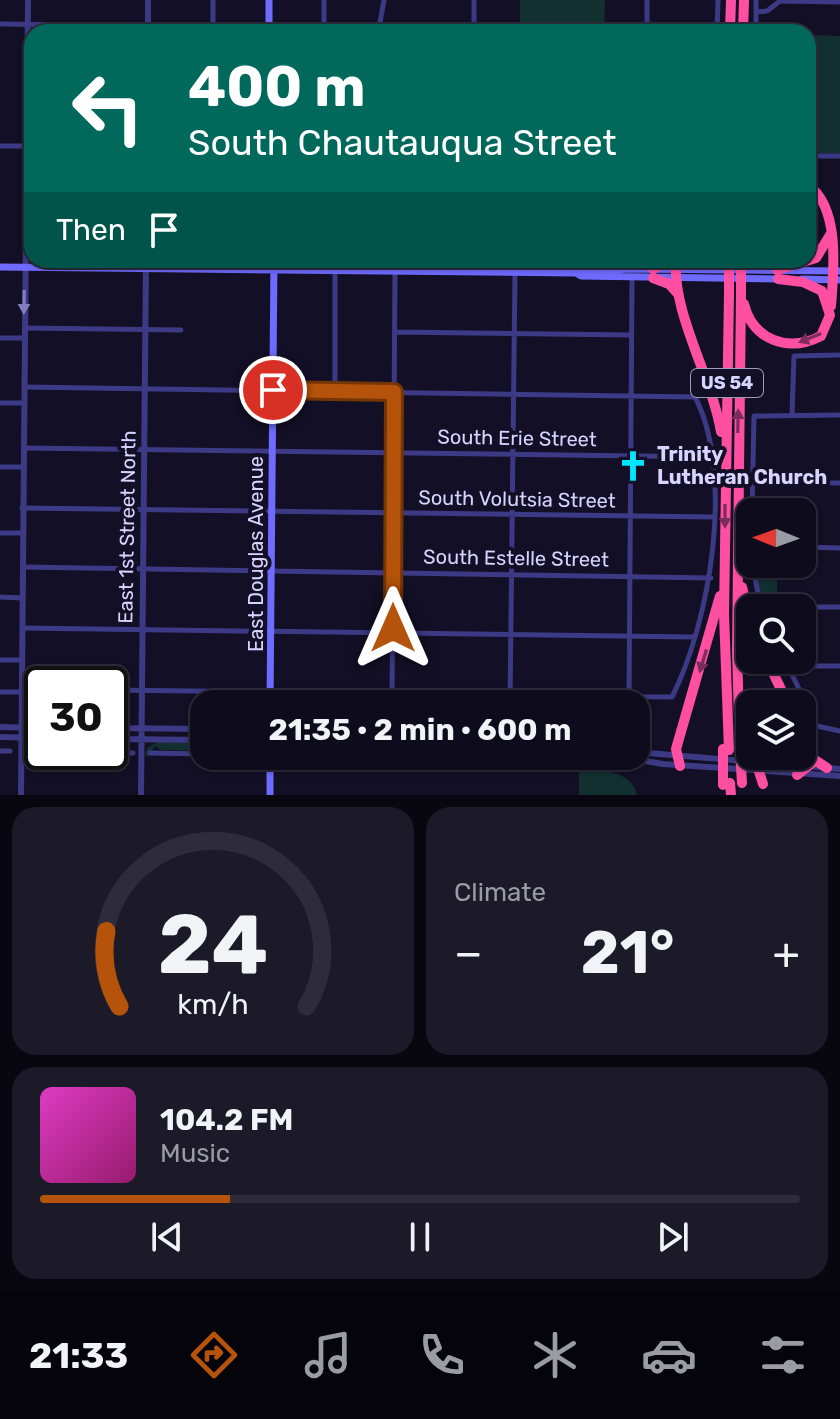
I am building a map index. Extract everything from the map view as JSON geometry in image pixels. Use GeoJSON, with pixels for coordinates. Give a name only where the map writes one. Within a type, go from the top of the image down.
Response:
{"type":"FeatureCollection","features":[{"type":"Feature","properties":{"kind":"highway"},"geometry":{"type":"LineString","coordinates":[[730,24],[731,0]]}},
{"type":"Feature","properties":{"kind":"highway"},"geometry":{"type":"LineString","coordinates":[[743,24],[744,0]]}},
{"type":"Feature","properties":{"kind":"highway"},"geometry":{"type":"LineString","coordinates":[[741,293],[747,316],[755,329],[780,342],[810,341],[821,336],[830,315],[837,275],[827,204],[816,193]]}},
{"type":"Feature","properties":{"kind":"highway"},"geometry":{"type":"LineString","coordinates":[[816,258],[827,243],[832,226]]}},
{"type":"Feature","properties":{"kind":"highway"},"geometry":{"type":"LineString","coordinates":[[653,273],[672,268]]}},
{"type":"Feature","properties":{"kind":"highway"},"geometry":{"type":"LineString","coordinates":[[676,268],[679,295],[717,407],[725,474]]}},
{"type":"Feature","properties":{"kind":"highway","name":"US 54"},"geometry":{"type":"LineString","coordinates":[[729,268],[725,558],[732,790]]}},
{"type":"Feature","properties":{"kind":"highway","name":"US 54"},"geometry":{"type":"LineString","coordinates":[[738,498],[741,268]]}},
{"type":"Feature","properties":{"kind":"highway"},"geometry":{"type":"LineString","coordinates":[[778,274],[792,268]]}},
{"type":"Feature","properties":{"kind":"highway"},"geometry":{"type":"LineString","coordinates":[[653,273],[679,295]]}},
{"type":"Feature","properties":{"kind":"highway"},"geometry":{"type":"LineString","coordinates":[[778,274],[815,286],[827,298],[830,315]]}},
{"type":"Feature","properties":{"kind":"highway"},"geometry":{"type":"LineString","coordinates":[[676,758],[709,639],[725,558]]}},
{"type":"Feature","properties":{"kind":"highway","name":"US 54"},"geometry":{"type":"LineString","coordinates":[[731,750],[736,668]]}},
{"type":"Feature","properties":{"kind":"highway"},"geometry":{"type":"LineString","coordinates":[[731,750],[732,790]]}},
{"type":"Feature","properties":{"kind":"highway"},"geometry":{"type":"LineString","coordinates":[[816,764],[827,768]]}},
{"type":"Feature","properties":{"kind":"highway"},"geometry":{"type":"LineString","coordinates":[[759,770],[765,789]]}},
{"type":"Feature","properties":{"kind":"highway"},"geometry":{"type":"LineString","coordinates":[[797,775],[803,770]]}},
{"type":"Feature","properties":{"kind":"main road"},"geometry":{"type":"LineString","coordinates":[[269,0],[269,24]]}},
{"type":"Feature","properties":{"kind":"main road"},"geometry":{"type":"LineString","coordinates":[[0,267],[24,268]]}},
{"type":"Feature","properties":{"kind":"main road"},"geometry":{"type":"LineString","coordinates":[[25,268],[576,273],[630,269],[653,273],[672,268]]}},
{"type":"Feature","properties":{"kind":"main road"},"geometry":{"type":"LineString","coordinates":[[691,268],[837,275]]}},
{"type":"Feature","properties":{"kind":"main road","name":"East Douglas Avenue"},"geometry":{"type":"LineString","coordinates":[[270,690],[274,271]]}},
{"type":"Feature","properties":{"kind":"main road"},"geometry":{"type":"LineString","coordinates":[[270,770],[270,795]]}},
{"type":"Feature","properties":{"kind":"street"},"geometry":{"type":"LineString","coordinates":[[28,0],[28,24]]}},
{"type":"Feature","properties":{"kind":"street"},"geometry":{"type":"LineString","coordinates":[[148,0],[148,24]]}},
{"type":"Feature","properties":{"kind":"street"},"geometry":{"type":"LineString","coordinates":[[213,0],[213,24]]}},
{"type":"Feature","properties":{"kind":"street"},"geometry":{"type":"LineString","coordinates":[[324,0],[326,24]]}},
{"type":"Feature","properties":{"kind":"street"},"geometry":{"type":"LineString","coordinates":[[380,24],[384,0]]}},
{"type":"Feature","properties":{"kind":"street"},"geometry":{"type":"LineString","coordinates":[[474,0],[474,24]]}},
{"type":"Feature","properties":{"kind":"street"},"geometry":{"type":"LineString","coordinates":[[647,0],[647,24]]}},
{"type":"Feature","properties":{"kind":"street"},"geometry":{"type":"LineString","coordinates":[[717,24],[718,0]]}},
{"type":"Feature","properties":{"kind":"street"},"geometry":{"type":"LineString","coordinates":[[756,0],[756,24]]}},
{"type":"Feature","properties":{"kind":"street"},"geometry":{"type":"LineString","coordinates":[[756,12],[767,11],[780,0],[840,2]]}},
{"type":"Feature","properties":{"kind":"street"},"geometry":{"type":"LineString","coordinates":[[0,24],[24,25]]}},
{"type":"Feature","properties":{"kind":"street"},"geometry":{"type":"LineString","coordinates":[[0,146],[24,146]]}},
{"type":"Feature","properties":{"kind":"street"},"geometry":{"type":"LineString","coordinates":[[816,156],[840,156]]}},
{"type":"Feature","properties":{"kind":"street"},"geometry":{"type":"LineString","coordinates":[[21,795],[25,268]]}},
{"type":"Feature","properties":{"kind":"street"},"geometry":{"type":"LineString","coordinates":[[510,268],[514,333],[511,690]]}},
{"type":"Feature","properties":{"kind":"street"},"geometry":{"type":"LineString","coordinates":[[390,269],[395,332],[392,690]]}},
{"type":"Feature","properties":{"kind":"street"},"geometry":{"type":"LineString","coordinates":[[629,690],[630,269]]}},
{"type":"Feature","properties":{"kind":"street","name":"East 1st Street North"},"geometry":{"type":"LineString","coordinates":[[141,795],[137,753],[141,739],[146,270]]}},
{"type":"Feature","properties":{"kind":"street"},"geometry":{"type":"LineString","coordinates":[[335,271],[335,391]]}},
{"type":"Feature","properties":{"kind":"street"},"geometry":{"type":"LineString","coordinates":[[24,328],[181,330]]}},
{"type":"Feature","properties":{"kind":"street"},"geometry":{"type":"LineString","coordinates":[[395,332],[632,335]]}},
{"type":"Feature","properties":{"kind":"street"},"geometry":{"type":"LineString","coordinates":[[0,338],[24,338]]}},
{"type":"Feature","properties":{"kind":"street"},"geometry":{"type":"LineString","coordinates":[[792,414],[795,354],[840,355]]}},
{"type":"Feature","properties":{"kind":"street"},"geometry":{"type":"LineString","coordinates":[[23,387],[695,397],[713,457],[711,578],[672,697],[650,699]]}},
{"type":"Feature","properties":{"kind":"street"},"geometry":{"type":"LineString","coordinates":[[0,403],[23,403]]}},
{"type":"Feature","properties":{"kind":"street"},"geometry":{"type":"LineString","coordinates":[[752,498],[754,416],[840,415]]}},
{"type":"Feature","properties":{"kind":"street","name":"South Erie Street"},"geometry":{"type":"LineString","coordinates":[[23,448],[713,457]]}},
{"type":"Feature","properties":{"kind":"street"},"geometry":{"type":"LineString","coordinates":[[0,467],[23,467]]}},
{"type":"Feature","properties":{"kind":"street"},"geometry":{"type":"LineString","coordinates":[[752,482],[840,483]]}},
{"type":"Feature","properties":{"kind":"street","name":"South Volutsia Street"},"geometry":{"type":"LineString","coordinates":[[22,508],[713,517]]}},
{"type":"Feature","properties":{"kind":"street"},"geometry":{"type":"LineString","coordinates":[[0,533],[22,533]]}},
{"type":"Feature","properties":{"kind":"street"},"geometry":{"type":"LineString","coordinates":[[816,547],[840,548]]}},
{"type":"Feature","properties":{"kind":"street","name":"South Estelle Street"},"geometry":{"type":"LineString","coordinates":[[22,567],[711,578]]}},
{"type":"Feature","properties":{"kind":"street"},"geometry":{"type":"LineString","coordinates":[[0,597],[22,598]]}},
{"type":"Feature","properties":{"kind":"street"},"geometry":{"type":"LineString","coordinates":[[816,607],[840,607]]}},
{"type":"Feature","properties":{"kind":"street"},"geometry":{"type":"LineString","coordinates":[[21,628],[693,637]]}},
{"type":"Feature","properties":{"kind":"street"},"geometry":{"type":"LineString","coordinates":[[0,660],[21,660]]}},
{"type":"Feature","properties":{"kind":"street"},"geometry":{"type":"LineString","coordinates":[[816,665],[840,666]]}},
{"type":"Feature","properties":{"kind":"street"},"geometry":{"type":"LineString","coordinates":[[792,674],[812,716],[823,729],[840,731]]}},
{"type":"Feature","properties":{"kind":"street"},"geometry":{"type":"LineString","coordinates":[[128,690],[190,691]]}},
{"type":"Feature","properties":{"kind":"street"},"geometry":{"type":"LineString","coordinates":[[0,692],[24,691]]}},
{"type":"Feature","properties":{"kind":"street"},"geometry":{"type":"LineString","coordinates":[[0,727],[24,727]]}},
{"type":"Feature","properties":{"kind":"street"},"geometry":{"type":"LineString","coordinates":[[128,729],[190,729]]}},
{"type":"Feature","properties":{"kind":"street"},"geometry":{"type":"LineString","coordinates":[[0,737],[21,738]]}},
{"type":"Feature","properties":{"kind":"street"},"geometry":{"type":"LineString","coordinates":[[128,739],[190,740]]}},
{"type":"Feature","properties":{"kind":"street"},"geometry":{"type":"LineString","coordinates":[[128,753],[137,753],[158,739]]}},
{"type":"Feature","properties":{"kind":"street"},"geometry":{"type":"LineString","coordinates":[[0,751],[10,751]]}},
{"type":"Feature","properties":{"kind":"street"},"geometry":{"type":"LineString","coordinates":[[150,753],[190,754]]}},
{"type":"Feature","properties":{"kind":"street"},"geometry":{"type":"LineString","coordinates":[[650,754],[797,775],[840,776]]}},
{"type":"Feature","properties":{"kind":"street"},"geometry":{"type":"LineString","coordinates":[[650,757],[736,760]]}},
{"type":"Feature","properties":{"kind":"street"},"geometry":{"type":"LineString","coordinates":[[827,768],[840,769]]}},
{"type":"Feature","properties":{"kind":"green space"},"geometry":{"type":"Polygon","coordinates":[[[520,0],[605,0],[604,24],[520,24],[520,0]]]}},
{"type":"Feature","properties":{"kind":"green space"},"geometry":{"type":"Polygon","coordinates":[[[816,35],[840,36],[840,153],[816,153],[816,35]]]}},
{"type":"Feature","properties":{"kind":"green space"},"geometry":{"type":"Polygon","coordinates":[[[757,578],[777,578],[777,594],[760,594],[757,578]]]}},
{"type":"Feature","properties":{"kind":"green space"},"geometry":{"type":"Polygon","coordinates":[[[157,742],[190,743],[190,751],[161,750],[155,746],[149,756],[145,756],[147,748],[157,742]]]}},
{"type":"Feature","properties":{"kind":"green space"},"geometry":{"type":"Polygon","coordinates":[[[579,770],[606,771],[622,776],[629,780],[637,795],[579,795],[579,770]]]}},
{"type":"Feature","properties":{"kind":"place","name":"Trinity Lutheran Church"},"geometry":{"type":"Point","coordinates":[633,466]}},
{"type":"Feature","properties":{"kind":"route"},"geometry":{"type":"LineString","coordinates":[[273,390],[394,392],[393,628]]}}]}
